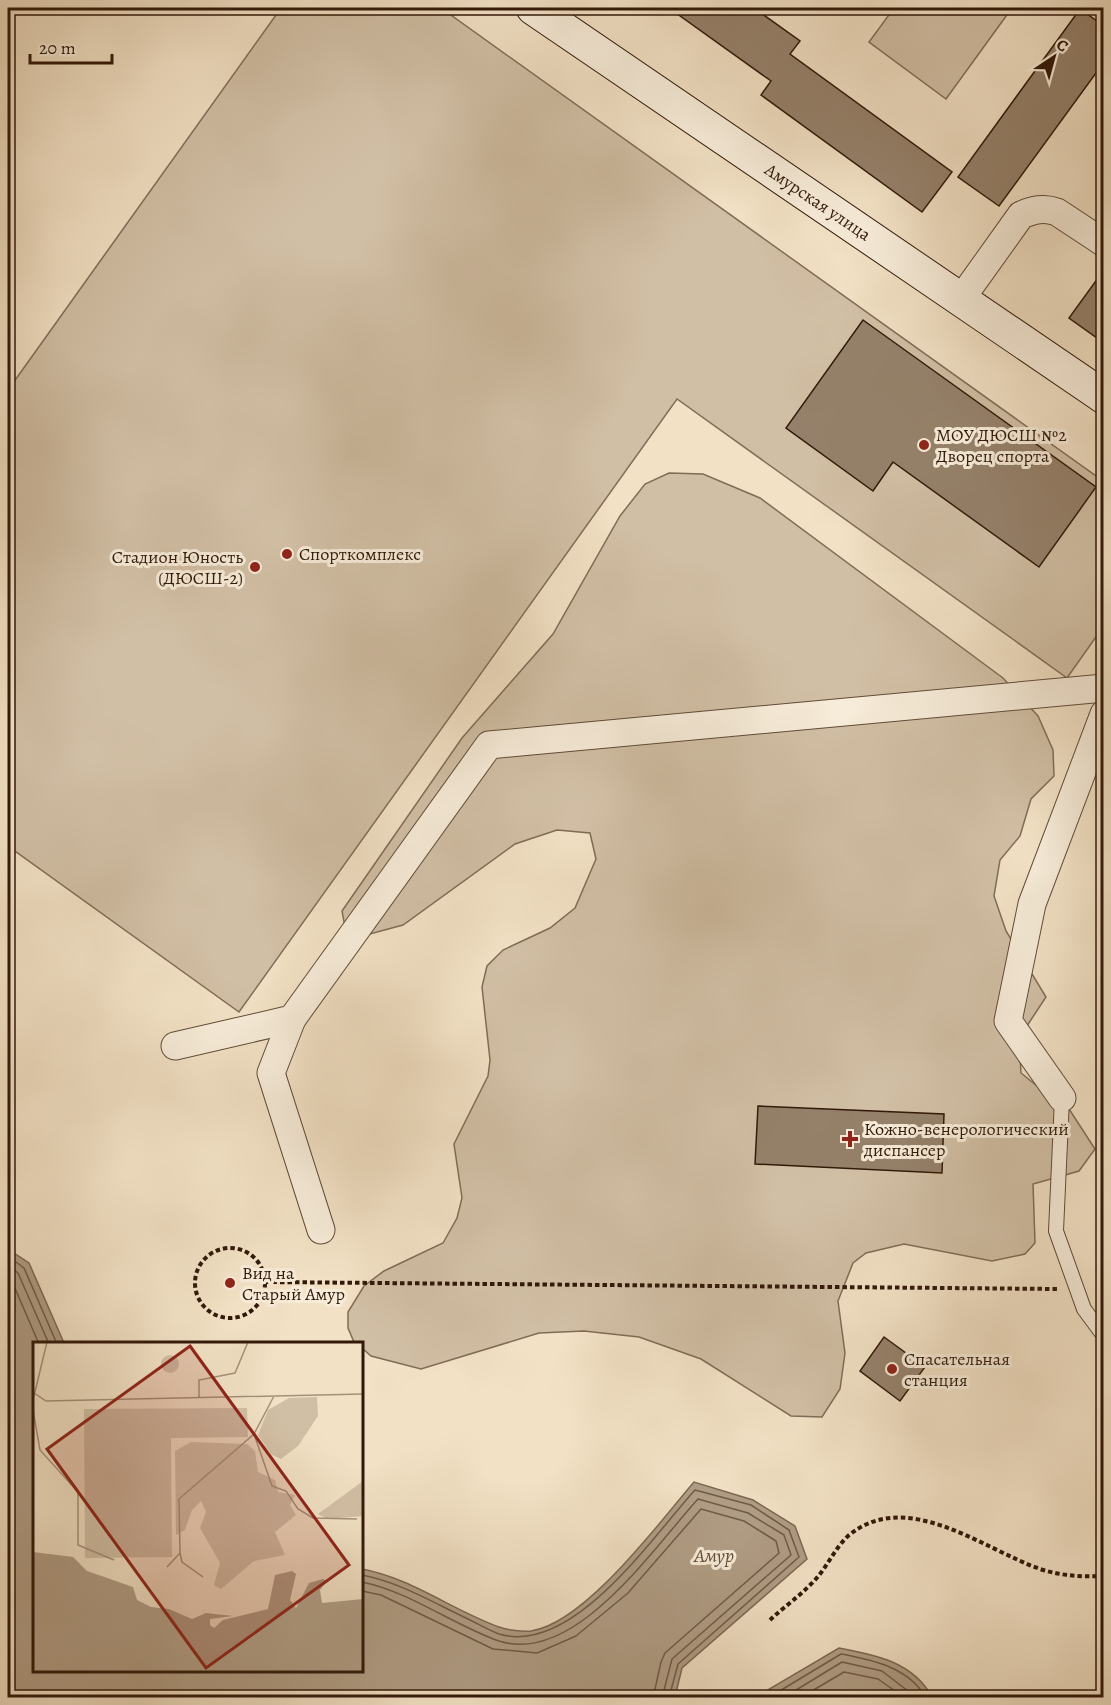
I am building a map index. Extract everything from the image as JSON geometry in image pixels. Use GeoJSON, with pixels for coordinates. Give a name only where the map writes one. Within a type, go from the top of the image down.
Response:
{"type":"FeatureCollection","features":[{"type":"Feature","properties":{"kind":"street","name":"Амурская улица"},"geometry":{"type":"LineString","coordinates":[[533,8],[1104,397]]}},
{"type":"Feature","properties":{"kind":"street"},"geometry":{"type":"LineString","coordinates":[[961,299],[1021,215],[1030,211],[1048,209],[1057,212],[1104,243]]}},
{"type":"Feature","properties":{"kind":"street"},"geometry":{"type":"LineString","coordinates":[[321,1230],[271,1074],[292,1019],[489,745],[1104,688]]}},
{"type":"Feature","properties":{"kind":"street"},"geometry":{"type":"LineString","coordinates":[[1062,1098],[1008,1021],[1032,904],[1104,714]]}},
{"type":"Feature","properties":{"kind":"street"},"geometry":{"type":"LineString","coordinates":[[175,1046],[292,1019]]}},
{"type":"Feature","properties":{"kind":"lane"},"geometry":{"type":"LineString","coordinates":[[1062,1098],[1056,1231],[1084,1309],[1104,1336]]}},
{"type":"Feature","properties":{"kind":"path"},"geometry":{"type":"LineString","coordinates":[[224,1248],[236,1248],[256,1259],[263,1270],[266,1282],[258,1304],[243,1315],[225,1317],[204,1306],[195,1284],[197,1272],[208,1257],[224,1248]]}},
{"type":"Feature","properties":{"kind":"path"},"geometry":{"type":"LineString","coordinates":[[266,1282],[1077,1290]]}},
{"type":"Feature","properties":{"kind":"path"},"geometry":{"type":"LineString","coordinates":[[770,1620],[814,1581],[848,1537],[871,1522],[892,1517],[932,1523],[1039,1569],[1068,1577],[1104,1576]]}},
{"type":"Feature","properties":{"kind":"shaded area","name":"Спорткомплекс"},"geometry":{"type":"Polygon","coordinates":[[[281,8],[441,8],[1103,481],[1103,627],[1067,678],[677,399],[239,1012],[8,846],[8,390],[281,8]]]}},
{"type":"Feature","properties":{"kind":"shaded area"},"geometry":{"type":"Polygon","coordinates":[[[894,8],[1012,8],[946,99],[869,42],[894,8]]]}},
{"type":"Feature","properties":{"kind":"shaded area"},"geometry":{"type":"Polygon","coordinates":[[[669,473],[703,474],[760,498],[1003,678],[1038,716],[1053,750],[1054,776],[1031,799],[1020,836],[1000,860],[994,896],[1006,931],[1046,997],[1019,1038],[1021,1073],[1053,1099],[1062,1098],[1095,1149],[1079,1171],[1033,1184],[1035,1243],[1025,1254],[992,1261],[904,1244],[866,1253],[853,1263],[838,1301],[845,1353],[840,1389],[822,1417],[791,1416],[701,1359],[639,1337],[584,1331],[539,1333],[421,1369],[371,1356],[363,1349],[363,1342],[354,1342],[348,1328],[348,1312],[364,1286],[384,1271],[443,1243],[457,1218],[462,1198],[454,1144],[488,1076],[490,1060],[482,987],[487,966],[503,950],[550,928],[575,908],[596,859],[590,833],[557,830],[515,844],[403,925],[366,935],[345,927],[342,911],[462,738],[553,634],[620,516],[645,484],[669,473]]]}},
{"type":"Feature","properties":{"kind":"water","name":"Амур"},"geometry":{"type":"Polygon","coordinates":[[[8,1249],[29,1263],[64,1342],[33,1342],[33,1672],[363,1672],[363,1569],[397,1579],[499,1627],[531,1631],[552,1624],[597,1591],[620,1569],[694,1482],[753,1500],[795,1526],[807,1559],[682,1668],[675,1697],[8,1697],[8,1249]]]}},
{"type":"Feature","properties":{"kind":"water"},"geometry":{"type":"Polygon","coordinates":[[[839,1648],[880,1657],[904,1668],[924,1685],[932,1697],[756,1697],[839,1648]]]}},
{"type":"Feature","properties":{"kind":"building"},"geometry":{"type":"Polygon","coordinates":[[[669,8],[754,8],[800,41],[790,54],[952,172],[922,212],[761,95],[771,81],[669,8]]]}},
{"type":"Feature","properties":{"kind":"building"},"geometry":{"type":"Polygon","coordinates":[[[1080,9],[1104,26],[1104,62],[999,206],[958,177],[1080,9]]]}},
{"type":"Feature","properties":{"kind":"building"},"geometry":{"type":"Polygon","coordinates":[[[1098,278],[1104,282],[1104,343],[1069,318],[1098,278]]]}},
{"type":"Feature","properties":{"kind":"building","name":"МОУ ДЮСШ №2 Дворец спорта"},"geometry":{"type":"Polygon","coordinates":[[[863,320],[1096,487],[1039,567],[893,462],[873,491],[786,428],[863,320]]]}},
{"type":"Feature","properties":{"kind":"building","name":"Кожно-венерологический диспансер"},"geometry":{"type":"Polygon","coordinates":[[[758,1106],[944,1114],[942,1173],[755,1164],[758,1106]]]}},
{"type":"Feature","properties":{"kind":"building","name":"Спасательная станция"},"geometry":{"type":"Polygon","coordinates":[[[884,1337],[925,1367],[900,1401],[860,1371],[884,1337]]]}},
{"type":"Feature","properties":{"kind":"place","name":"МОУ ДЮСШ №2 Дворец спорта"},"geometry":{"type":"Point","coordinates":[924,445]}},
{"type":"Feature","properties":{"kind":"place","name":"Спорткомплекс"},"geometry":{"type":"Point","coordinates":[287,554]}},
{"type":"Feature","properties":{"kind":"place","name":"Стадион Юность (ДЮСШ-2)"},"geometry":{"type":"Point","coordinates":[255,567]}},
{"type":"Feature","properties":{"kind":"place","name":"Кожно-венерологический диспансер"},"geometry":{"type":"Point","coordinates":[850,1139]}},
{"type":"Feature","properties":{"kind":"place","name":"Вид на Старый Амур"},"geometry":{"type":"Point","coordinates":[230,1283]}},
{"type":"Feature","properties":{"kind":"place","name":"Спасательная станция"},"geometry":{"type":"Point","coordinates":[892,1369]}}]}
